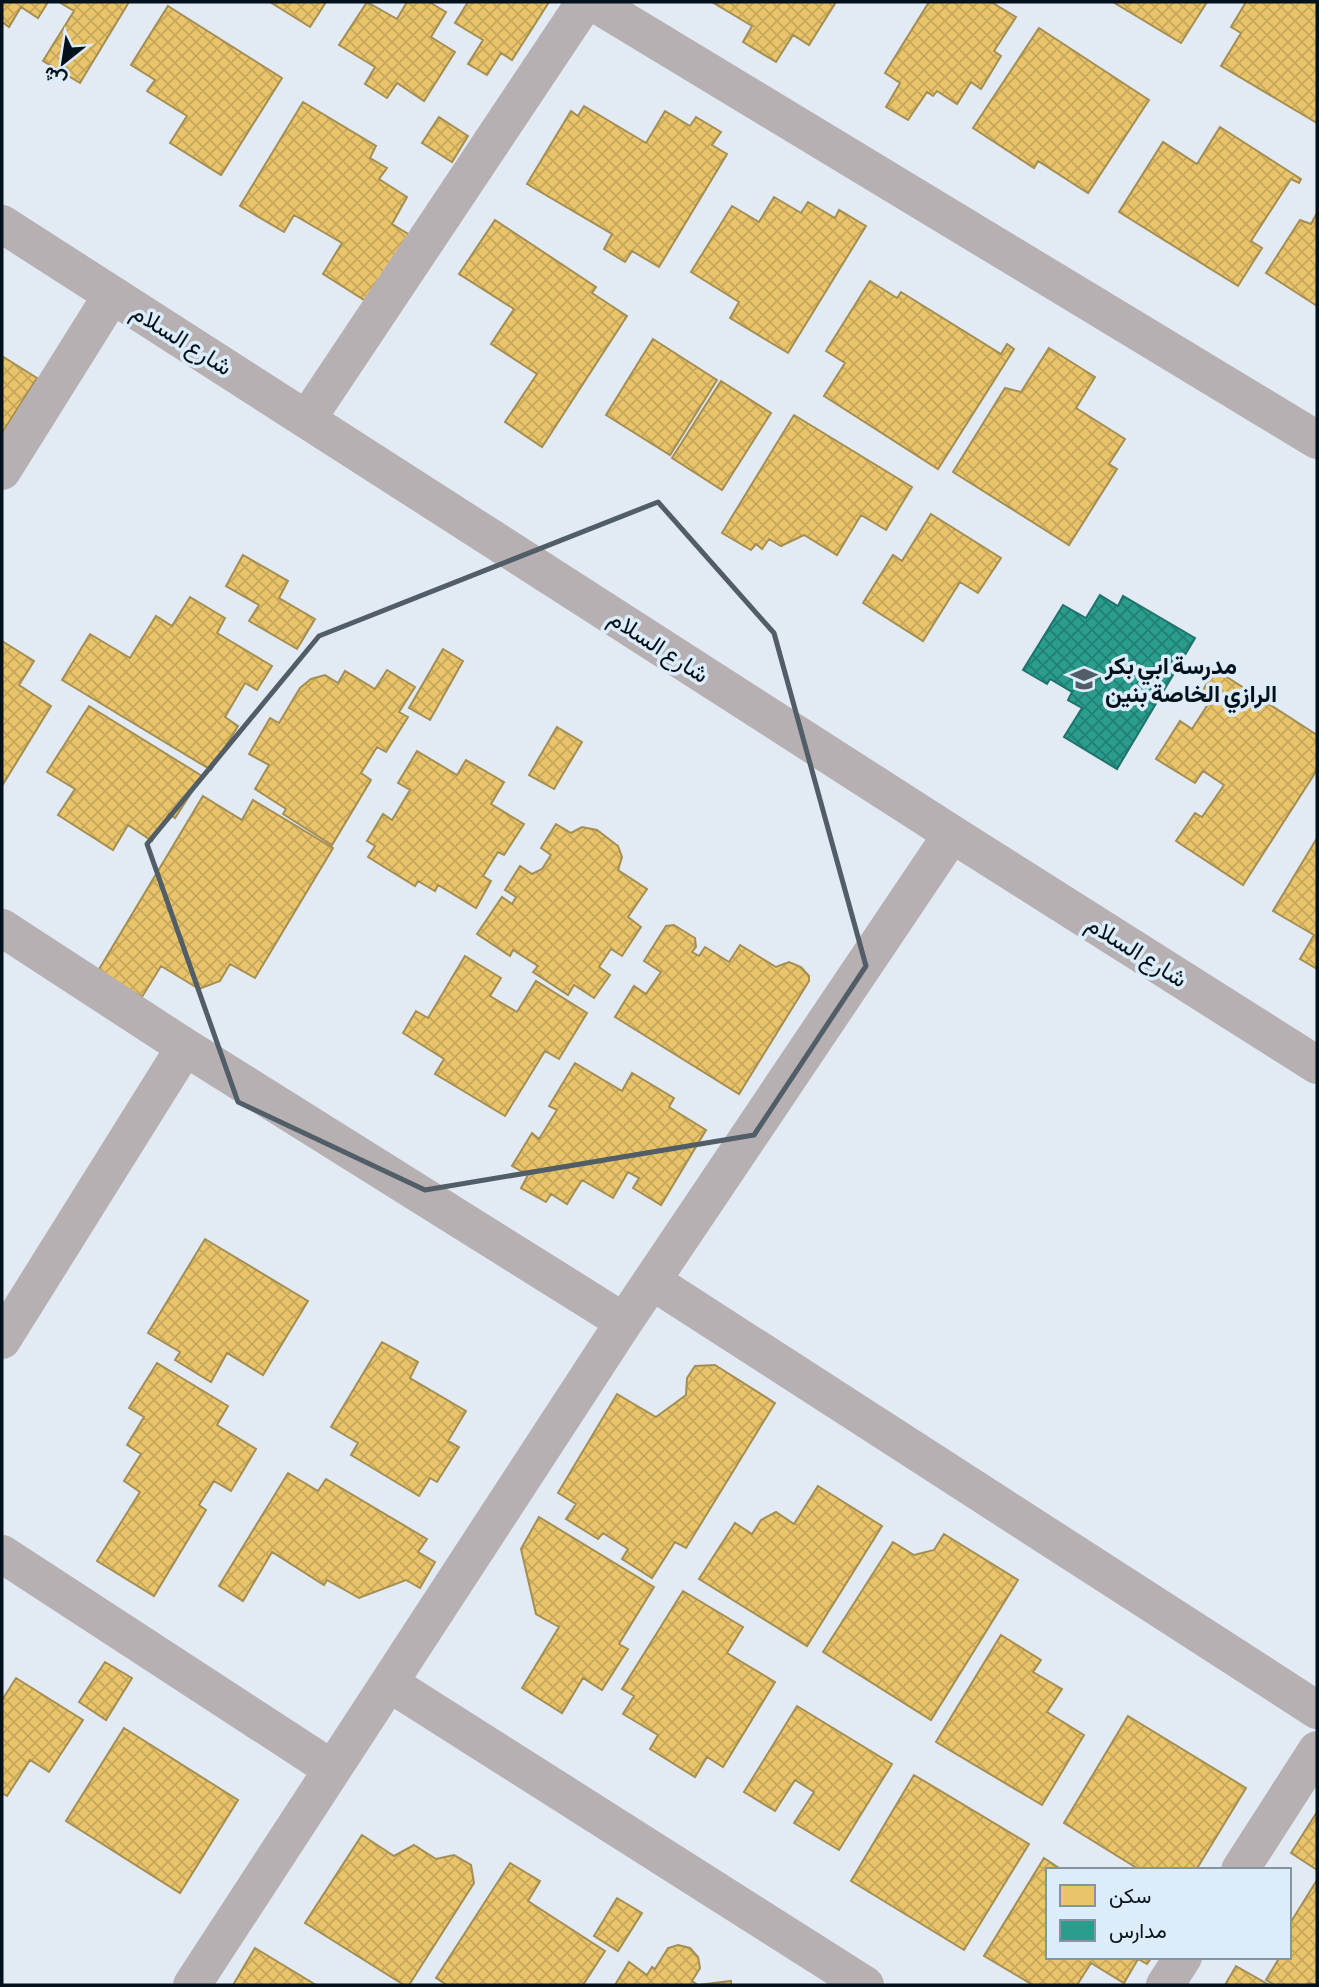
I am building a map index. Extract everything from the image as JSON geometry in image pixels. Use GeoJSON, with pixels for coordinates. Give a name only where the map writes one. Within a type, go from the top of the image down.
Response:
{"type":"FeatureCollection","features":[{"type":"Feature","properties":{"kind":"street"},"geometry":{"type":"LineString","coordinates":[[307,419],[585,2]]}},
{"type":"Feature","properties":{"kind":"street"},"geometry":{"type":"LineString","coordinates":[[593,2],[1317,440]]}},
{"type":"Feature","properties":{"kind":"street","name":"شارع السلام"},"geometry":{"type":"LineString","coordinates":[[2,225],[951,834],[1317,1065]]}},
{"type":"Feature","properties":{"kind":"street"},"geometry":{"type":"LineString","coordinates":[[2,471],[112,295]]}},
{"type":"Feature","properties":{"kind":"street"},"geometry":{"type":"LineString","coordinates":[[192,1985],[624,1322],[951,834]]}},
{"type":"Feature","properties":{"kind":"street"},"geometry":{"type":"LineString","coordinates":[[2,928],[185,1047],[624,1322]]}},
{"type":"Feature","properties":{"kind":"street"},"geometry":{"type":"LineString","coordinates":[[2,1340],[185,1047]]}},
{"type":"Feature","properties":{"kind":"street"},"geometry":{"type":"LineString","coordinates":[[652,1281],[1317,1710]]}},
{"type":"Feature","properties":{"kind":"street"},"geometry":{"type":"LineString","coordinates":[[2,1554],[332,1769]]}},
{"type":"Feature","properties":{"kind":"street"},"geometry":{"type":"LineString","coordinates":[[389,1683],[865,1985]]}},
{"type":"Feature","properties":{"kind":"street"},"geometry":{"type":"LineString","coordinates":[[1241,1868],[1317,1750]]}},
{"type":"Feature","properties":{"kind":"street"},"geometry":{"type":"LineString","coordinates":[[1165,1985],[1182,1959]]}},
{"type":"Feature","properties":{"kind":"highlighted area"},"geometry":{"type":"Polygon","coordinates":[[[658,502],[774,633],[866,966],[754,1135],[425,1190],[238,1102],[147,844],[319,636],[658,502]]]}},
{"type":"Feature","properties":{"kind":"building: سكن"},"geometry":{"type":"Polygon","coordinates":[[[2,2],[48,2],[38,18],[21,7],[9,27],[2,22],[2,2]]]}},
{"type":"Feature","properties":{"kind":"building: سكن"},"geometry":{"type":"Polygon","coordinates":[[[59,2],[129,2],[80,83],[43,61],[74,11],[59,2]]]}},
{"type":"Feature","properties":{"kind":"building: سكن"},"geometry":{"type":"Polygon","coordinates":[[[270,2],[326,2],[310,27],[270,2]]]}},
{"type":"Feature","properties":{"kind":"building: سكن"},"geometry":{"type":"Polygon","coordinates":[[[367,2],[397,19],[407,2],[429,2],[446,12],[431,37],[455,52],[424,101],[397,83],[387,98],[365,84],[375,67],[339,45],[367,2]]]}},
{"type":"Feature","properties":{"kind":"building: سكن"},"geometry":{"type":"Polygon","coordinates":[[[468,2],[549,2],[512,60],[501,53],[487,75],[468,64],[483,40],[455,23],[468,2]]]}},
{"type":"Feature","properties":{"kind":"building: سكن"},"geometry":{"type":"Polygon","coordinates":[[[712,2],[836,2],[809,45],[793,35],[776,62],[743,42],[752,26],[712,2]]]}},
{"type":"Feature","properties":{"kind":"building: سكن"},"geometry":{"type":"Polygon","coordinates":[[[929,2],[991,2],[1016,17],[994,51],[1001,56],[981,89],[971,82],[957,104],[937,91],[933,96],[927,92],[908,120],[886,107],[900,83],[885,73],[929,2]]]}},
{"type":"Feature","properties":{"kind":"building: سكن"},"geometry":{"type":"Polygon","coordinates":[[[1113,2],[1207,2],[1181,43],[1113,2]]]}},
{"type":"Feature","properties":{"kind":"building: سكن"},"geometry":{"type":"Polygon","coordinates":[[[1246,2],[1317,2],[1317,123],[1221,66],[1241,33],[1231,27],[1246,2]]]}},
{"type":"Feature","properties":{"kind":"building: سكن"},"geometry":{"type":"Polygon","coordinates":[[[168,6],[282,78],[221,175],[170,143],[187,116],[147,91],[155,80],[131,65],[168,6]]]}},
{"type":"Feature","properties":{"kind":"building: سكن"},"geometry":{"type":"Polygon","coordinates":[[[1039,28],[1149,100],[1088,193],[1038,161],[1034,168],[973,128],[1039,28]]]}},
{"type":"Feature","properties":{"kind":"building: سكن"},"geometry":{"type":"Polygon","coordinates":[[[303,102],[376,146],[370,158],[387,168],[379,179],[407,197],[392,224],[410,235],[369,303],[323,274],[342,243],[294,215],[284,232],[240,206],[303,102]]]}},
{"type":"Feature","properties":{"kind":"building: سكن"},"geometry":{"type":"Polygon","coordinates":[[[584,106],[646,143],[665,111],[690,126],[696,117],[721,132],[712,145],[727,154],[659,267],[632,251],[625,262],[604,249],[612,234],[527,184],[571,111],[578,116],[584,106]]]}},
{"type":"Feature","properties":{"kind":"building: سكن"},"geometry":{"type":"Polygon","coordinates":[[[439,117],[468,136],[452,162],[422,143],[439,117]]]}},
{"type":"Feature","properties":{"kind":"building: سكن"},"geometry":{"type":"Polygon","coordinates":[[[1220,127],[1301,179],[1299,183],[1291,179],[1251,241],[1262,248],[1238,286],[1119,212],[1163,142],[1197,164],[1220,127]]]}},
{"type":"Feature","properties":{"kind":"building: سكن"},"geometry":{"type":"Polygon","coordinates":[[[774,197],[801,213],[808,202],[835,218],[839,210],[866,226],[788,353],[730,318],[739,302],[691,272],[732,206],[759,222],[774,197]]]}},
{"type":"Feature","properties":{"kind":"building: سكن"},"geometry":{"type":"Polygon","coordinates":[[[1317,213],[1317,306],[1266,273],[1300,220],[1311,224],[1317,213]]]}},
{"type":"Feature","properties":{"kind":"building: سكن"},"geometry":{"type":"Polygon","coordinates":[[[495,220],[596,287],[592,293],[627,316],[542,447],[505,422],[537,374],[491,344],[514,309],[459,274],[495,220]]]}},
{"type":"Feature","properties":{"kind":"building: سكن"},"geometry":{"type":"Polygon","coordinates":[[[870,281],[897,298],[901,292],[1001,354],[1007,344],[1014,349],[938,469],[824,396],[845,363],[826,351],[870,281]]]}},
{"type":"Feature","properties":{"kind":"building: سكن"},"geometry":{"type":"Polygon","coordinates":[[[653,339],[717,380],[670,455],[606,415],[653,339]]]}},
{"type":"Feature","properties":{"kind":"building: سكن"},"geometry":{"type":"Polygon","coordinates":[[[1049,348],[1095,377],[1076,408],[1125,439],[1109,464],[1117,469],[1069,545],[953,472],[1005,388],[1021,392],[1049,348]]]}},
{"type":"Feature","properties":{"kind":"building: سكن"},"geometry":{"type":"Polygon","coordinates":[[[2,356],[37,378],[2,433],[2,356]]]}},
{"type":"Feature","properties":{"kind":"building: سكن"},"geometry":{"type":"Polygon","coordinates":[[[721,381],[771,413],[722,490],[672,458],[721,381]]]}},
{"type":"Feature","properties":{"kind":"building: سكن"},"geometry":{"type":"Polygon","coordinates":[[[794,415],[912,487],[886,530],[861,515],[837,555],[804,535],[781,546],[769,539],[762,549],[756,544],[751,550],[722,533],[794,415]]]}},
{"type":"Feature","properties":{"kind":"building: سكن"},"geometry":{"type":"Polygon","coordinates":[[[931,514],[1001,558],[978,593],[960,582],[923,641],[863,603],[893,555],[902,561],[931,514]]]}},
{"type":"Feature","properties":{"kind":"building: سكن"},"geometry":{"type":"Polygon","coordinates":[[[243,555],[288,581],[279,598],[315,619],[297,649],[249,621],[259,605],[226,586],[243,555]]]}},
{"type":"Feature","properties":{"kind":"building: سكن"},"geometry":{"type":"Polygon","coordinates":[[[190,597],[225,618],[217,633],[272,666],[257,690],[245,683],[225,717],[238,726],[211,770],[62,680],[90,634],[130,658],[156,616],[172,626],[190,597]]]}},
{"type":"Feature","properties":{"kind":"building: سكن"},"geometry":{"type":"Polygon","coordinates":[[[2,641],[34,661],[19,685],[51,706],[2,786],[2,641]]]}},
{"type":"Feature","properties":{"kind":"building: سكن"},"geometry":{"type":"Polygon","coordinates":[[[443,649],[463,661],[430,720],[409,708],[443,649]]]}},
{"type":"Feature","properties":{"kind":"building: سكن"},"geometry":{"type":"Polygon","coordinates":[[[387,670],[415,687],[399,712],[408,717],[386,752],[377,747],[361,773],[371,780],[332,845],[283,814],[286,809],[255,789],[269,765],[249,754],[270,718],[279,723],[300,688],[311,679],[325,675],[338,683],[345,671],[375,689],[387,670]]]}},
{"type":"Feature","properties":{"kind":"building: سكن"},"geometry":{"type":"Polygon","coordinates":[[[1216,670],[1317,735],[1317,770],[1243,885],[1176,841],[1195,813],[1202,817],[1224,785],[1203,771],[1195,783],[1156,759],[1180,721],[1192,729],[1210,701],[1200,694],[1216,670]]]}},
{"type":"Feature","properties":{"kind":"building: سكن"},"geometry":{"type":"Polygon","coordinates":[[[89,706],[202,776],[175,818],[169,814],[152,841],[128,825],[113,850],[58,815],[75,789],[47,772],[89,706]]]}},
{"type":"Feature","properties":{"kind":"building: سكن"},"geometry":{"type":"Polygon","coordinates":[[[557,727],[582,742],[554,789],[529,775],[557,727]]]}},
{"type":"Feature","properties":{"kind":"building: سكن"},"geometry":{"type":"Polygon","coordinates":[[[417,751],[457,775],[466,760],[504,782],[491,804],[524,824],[504,855],[498,852],[483,876],[491,881],[476,908],[438,885],[435,891],[418,881],[415,886],[368,857],[375,846],[367,841],[383,814],[392,820],[410,790],[398,783],[417,751]]]}},
{"type":"Feature","properties":{"kind":"building: سكن"},"geometry":{"type":"Polygon","coordinates":[[[203,796],[242,820],[253,800],[333,848],[255,978],[230,964],[220,981],[199,989],[161,966],[142,997],[98,971],[203,796]]]}},
{"type":"Feature","properties":{"kind":"building: سكن"},"geometry":{"type":"Polygon","coordinates":[[[556,824],[571,833],[582,827],[597,830],[618,846],[622,857],[618,870],[647,889],[628,917],[641,927],[622,956],[611,949],[599,967],[610,975],[594,998],[574,985],[568,995],[533,972],[538,966],[513,950],[510,956],[477,934],[502,897],[512,904],[516,897],[505,890],[520,866],[532,874],[542,869],[551,855],[541,848],[556,824]]]}},
{"type":"Feature","properties":{"kind":"building: سكن"},"geometry":{"type":"Polygon","coordinates":[[[1317,838],[1317,969],[1300,959],[1314,935],[1273,911],[1317,838]]]}},
{"type":"Feature","properties":{"kind":"building: سكن"},"geometry":{"type":"Polygon","coordinates":[[[674,925],[695,938],[696,947],[692,952],[699,956],[705,947],[729,962],[740,945],[776,967],[789,962],[801,967],[809,976],[809,981],[739,1094],[615,1017],[634,986],[646,994],[661,972],[644,961],[666,926],[674,925]]]}},
{"type":"Feature","properties":{"kind":"building: سكن"},"geometry":{"type":"Polygon","coordinates":[[[465,956],[501,978],[490,996],[517,1012],[536,981],[587,1013],[559,1059],[545,1051],[505,1116],[435,1074],[444,1059],[403,1033],[416,1011],[428,1018],[465,956]]]}},
{"type":"Feature","properties":{"kind":"building: سكن"},"geometry":{"type":"Polygon","coordinates":[[[575,1063],[622,1091],[632,1073],[674,1098],[669,1107],[706,1130],[661,1205],[633,1188],[639,1178],[628,1172],[613,1198],[582,1180],[567,1204],[551,1194],[546,1202],[521,1188],[528,1175],[512,1166],[532,1133],[539,1139],[557,1110],[549,1106],[575,1063]]]}},
{"type":"Feature","properties":{"kind":"building: سكن"},"geometry":{"type":"Polygon","coordinates":[[[205,1239],[308,1301],[263,1375],[227,1353],[211,1382],[175,1360],[180,1352],[148,1333],[205,1239]]]}},
{"type":"Feature","properties":{"kind":"building: سكن"},"geometry":{"type":"Polygon","coordinates":[[[382,1342],[418,1362],[410,1378],[466,1411],[448,1441],[459,1447],[437,1482],[430,1478],[419,1496],[351,1455],[358,1443],[331,1427],[382,1342]]]}},
{"type":"Feature","properties":{"kind":"building: سكن"},"geometry":{"type":"Polygon","coordinates":[[[157,1363],[228,1406],[217,1425],[256,1449],[231,1491],[214,1481],[199,1505],[206,1510],[154,1596],[97,1561],[140,1492],[124,1481],[141,1454],[127,1445],[144,1417],[129,1408],[157,1363]]]}},
{"type":"Feature","properties":{"kind":"building: سكن"},"geometry":{"type":"Polygon","coordinates":[[[715,1365],[775,1403],[686,1548],[675,1542],[652,1578],[622,1559],[628,1549],[603,1533],[598,1539],[566,1519],[576,1504],[558,1493],[617,1394],[656,1417],[686,1395],[687,1378],[695,1366],[715,1365]]]}},
{"type":"Feature","properties":{"kind":"building: سكن"},"geometry":{"type":"Polygon","coordinates":[[[288,1473],[318,1491],[326,1479],[427,1539],[418,1552],[435,1562],[420,1588],[406,1580],[359,1598],[327,1580],[324,1585],[272,1552],[243,1601],[219,1586],[288,1473]]]}},
{"type":"Feature","properties":{"kind":"building: سكن"},"geometry":{"type":"Polygon","coordinates":[[[818,1486],[882,1526],[807,1646],[699,1579],[735,1523],[752,1534],[761,1520],[776,1512],[794,1524],[818,1486]]]}},
{"type":"Feature","properties":{"kind":"building: سكن"},"geometry":{"type":"Polygon","coordinates":[[[539,1517],[654,1587],[619,1644],[628,1649],[602,1690],[583,1678],[562,1713],[522,1688],[559,1627],[536,1614],[521,1549],[539,1517]]]}},
{"type":"Feature","properties":{"kind":"building: سكن"},"geometry":{"type":"Polygon","coordinates":[[[944,1534],[1018,1580],[931,1720],[823,1652],[893,1542],[914,1555],[934,1550],[944,1534]]]}},
{"type":"Feature","properties":{"kind":"building: سكن"},"geometry":{"type":"Polygon","coordinates":[[[683,1591],[743,1627],[727,1653],[775,1682],[723,1767],[707,1757],[695,1777],[650,1749],[658,1735],[623,1714],[634,1696],[622,1689],[683,1591]]]}},
{"type":"Feature","properties":{"kind":"building: سكن"},"geometry":{"type":"Polygon","coordinates":[[[1001,1635],[1041,1660],[1033,1672],[1062,1689],[1047,1712],[1084,1735],[1042,1805],[936,1742],[1001,1635]]]}},
{"type":"Feature","properties":{"kind":"building: سكن"},"geometry":{"type":"Polygon","coordinates":[[[105,1662],[132,1678],[106,1720],[79,1702],[105,1662]]]}},
{"type":"Feature","properties":{"kind":"building: سكن"},"geometry":{"type":"Polygon","coordinates":[[[16,1678],[83,1720],[49,1772],[30,1760],[7,1796],[2,1793],[2,1700],[16,1678]]]}},
{"type":"Feature","properties":{"kind":"building: سكن"},"geometry":{"type":"Polygon","coordinates":[[[797,1706],[892,1764],[839,1850],[794,1823],[814,1792],[795,1780],[775,1811],[744,1792],[797,1706]]]}},
{"type":"Feature","properties":{"kind":"building: سكن"},"geometry":{"type":"Polygon","coordinates":[[[1128,1716],[1246,1788],[1197,1868],[1137,1868],[1064,1823],[1128,1716]]]}},
{"type":"Feature","properties":{"kind":"building: سكن"},"geometry":{"type":"Polygon","coordinates":[[[124,1728],[238,1800],[180,1893],[66,1821],[124,1728]]]}},
{"type":"Feature","properties":{"kind":"building: سكن"},"geometry":{"type":"Polygon","coordinates":[[[914,1775],[1029,1844],[964,1950],[851,1881],[914,1775]]]}},
{"type":"Feature","properties":{"kind":"building: سكن"},"geometry":{"type":"Polygon","coordinates":[[[1317,1812],[1317,1870],[1291,1853],[1317,1812]]]}},
{"type":"Feature","properties":{"kind":"building: سكن"},"geometry":{"type":"Polygon","coordinates":[[[362,1835],[394,1856],[414,1845],[436,1859],[454,1855],[471,1865],[474,1883],[409,1985],[404,1985],[305,1923],[362,1835]]]}},
{"type":"Feature","properties":{"kind":"building: سكن"},"geometry":{"type":"Polygon","coordinates":[[[1044,1858],[1059,1868],[1046,1868],[1046,1959],[1138,1959],[1124,1983],[1091,1963],[1077,1985],[1033,1985],[984,1956],[1044,1858]]]}},
{"type":"Feature","properties":{"kind":"building: سكن"},"geometry":{"type":"Polygon","coordinates":[[[510,1863],[540,1881],[528,1901],[605,1951],[583,1985],[447,1985],[436,1978],[510,1863]]]}},
{"type":"Feature","properties":{"kind":"building: سكن"},"geometry":{"type":"Polygon","coordinates":[[[1317,1880],[1317,1985],[1275,1985],[1266,1980],[1277,1959],[1291,1959],[1291,1922],[1317,1880]]]}},
{"type":"Feature","properties":{"kind":"building: سكن"},"geometry":{"type":"Polygon","coordinates":[[[617,1898],[642,1913],[618,1951],[594,1936],[617,1898]]]}},
{"type":"Feature","properties":{"kind":"building: سكن"},"geometry":{"type":"Polygon","coordinates":[[[678,1945],[690,1948],[698,1957],[700,1968],[692,1981],[698,1985],[615,1985],[629,1962],[647,1975],[652,1967],[655,1969],[668,1948],[678,1945]]]}},
{"type":"Feature","properties":{"kind":"building: سكن"},"geometry":{"type":"Polygon","coordinates":[[[255,1948],[316,1985],[233,1985],[255,1948]]]}},
{"type":"Feature","properties":{"kind":"building: سكن"},"geometry":{"type":"Polygon","coordinates":[[[1138,1959],[1151,1959],[1147,1964],[1138,1959]]]}},
{"type":"Feature","properties":{"kind":"building: سكن"},"geometry":{"type":"Polygon","coordinates":[[[1236,1966],[1269,1985],[1225,1985],[1236,1966]]]}},
{"type":"Feature","properties":{"kind":"building: سكن"},"geometry":{"type":"Polygon","coordinates":[[[731,1981],[731,1985],[698,1985],[731,1981]]]}},
{"type":"Feature","properties":{"kind":"building: مدارس"},"geometry":{"type":"Polygon","coordinates":[[[1100,595],[1118,606],[1123,596],[1195,638],[1117,769],[1064,737],[1082,708],[1068,700],[1072,692],[1050,679],[1047,684],[1023,670],[1063,605],[1086,618],[1100,595]]]}},
{"type":"Feature","properties":{"kind":"place","name":"مدرسة ابي بكر الرازي الخاصة بنين"},"geometry":{"type":"Point","coordinates":[1084,679]}}]}
